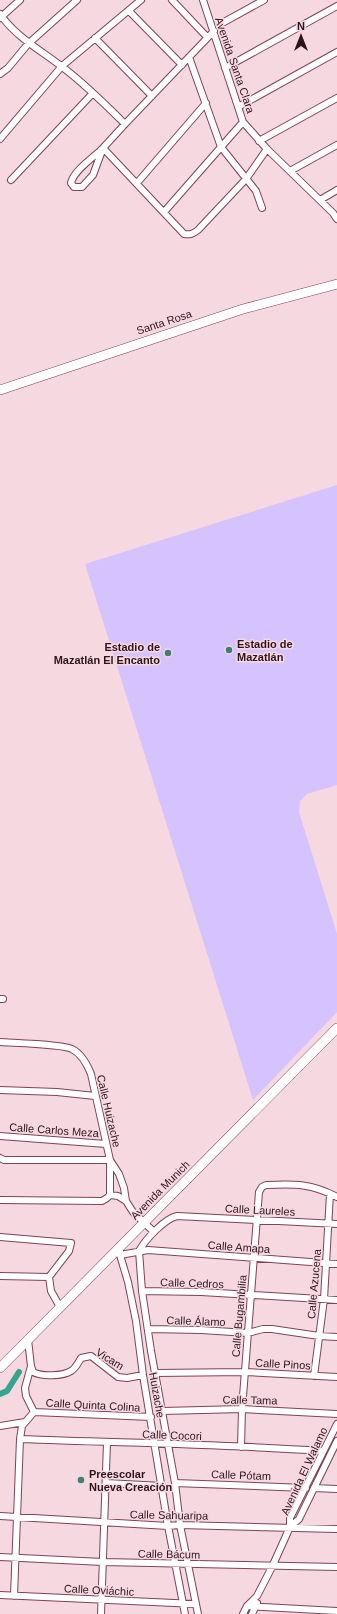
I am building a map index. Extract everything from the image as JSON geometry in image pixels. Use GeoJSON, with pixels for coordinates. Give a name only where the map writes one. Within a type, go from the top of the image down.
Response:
{"type":"FeatureCollection","features":[{"type":"Feature","properties":{"kind":"main road","name":"Santa Rosa"},"geometry":{"type":"LineString","coordinates":[[2,387],[243,309],[337,284]]}},
{"type":"Feature","properties":{"kind":"main road","name":"Avenida Munich"},"geometry":{"type":"LineString","coordinates":[[0,1368],[60,1307],[120,1251],[144,1223],[337,1028]]}},
{"type":"Feature","properties":{"kind":"street"},"geometry":{"type":"LineString","coordinates":[[20,0],[1,16],[28,44],[62,66],[125,124]]}},
{"type":"Feature","properties":{"kind":"street"},"geometry":{"type":"LineString","coordinates":[[0,74],[8,68],[28,44],[77,0]]}},
{"type":"Feature","properties":{"kind":"street"},"geometry":{"type":"LineString","coordinates":[[0,139],[62,66],[141,0]]}},
{"type":"Feature","properties":{"kind":"street"},"geometry":{"type":"LineString","coordinates":[[172,0],[207,37]]}},
{"type":"Feature","properties":{"kind":"street","name":"Avenida Santa Clara"},"geometry":{"type":"LineString","coordinates":[[203,0],[244,122],[259,141],[320,200],[337,219]]}},
{"type":"Feature","properties":{"kind":"street"},"geometry":{"type":"LineString","coordinates":[[224,22],[264,0]]}},
{"type":"Feature","properties":{"kind":"street"},"geometry":{"type":"LineString","coordinates":[[225,68],[337,5],[334,0]]}},
{"type":"Feature","properties":{"kind":"street"},"geometry":{"type":"LineString","coordinates":[[129,11],[182,65]]}},
{"type":"Feature","properties":{"kind":"street"},"geometry":{"type":"LineString","coordinates":[[103,148],[93,175],[82,187],[74,187],[71,184],[72,179],[82,166],[103,148],[214,31]]}},
{"type":"Feature","properties":{"kind":"street"},"geometry":{"type":"LineString","coordinates":[[95,38],[152,96]]}},
{"type":"Feature","properties":{"kind":"street"},"geometry":{"type":"LineString","coordinates":[[238,107],[337,52]]}},
{"type":"Feature","properties":{"kind":"street"},"geometry":{"type":"LineString","coordinates":[[188,57],[221,147],[256,191],[262,208]]}},
{"type":"Feature","properties":{"kind":"street"},"geometry":{"type":"LineString","coordinates":[[12,180],[93,93]]}},
{"type":"Feature","properties":{"kind":"street"},"geometry":{"type":"LineString","coordinates":[[259,141],[337,98]]}},
{"type":"Feature","properties":{"kind":"street"},"geometry":{"type":"LineString","coordinates":[[137,183],[206,103]]}},
{"type":"Feature","properties":{"kind":"street"},"geometry":{"type":"LineString","coordinates":[[164,212],[244,122]]}},
{"type":"Feature","properties":{"kind":"street"},"geometry":{"type":"LineString","coordinates":[[290,171],[337,145]]}},
{"type":"Feature","properties":{"kind":"street"},"geometry":{"type":"LineString","coordinates":[[103,148],[184,234],[194,234],[246,179],[267,149]]}},
{"type":"Feature","properties":{"kind":"street"},"geometry":{"type":"LineString","coordinates":[[320,200],[337,190]]}},
{"type":"Feature","properties":{"kind":"street","name":"Calle Huizache"},"geometry":{"type":"LineString","coordinates":[[0,1042],[70,1048],[77,1052],[87,1064],[91,1074],[110,1160],[119,1174],[124,1188],[126,1201],[133,1212],[154,1232]]}},
{"type":"Feature","properties":{"kind":"street"},"geometry":{"type":"LineString","coordinates":[[0,1090],[57,1092],[95,1096]]}},
{"type":"Feature","properties":{"kind":"street","name":"Calle Carlos Meza"},"geometry":{"type":"LineString","coordinates":[[0,1136],[106,1144]]}},
{"type":"Feature","properties":{"kind":"street"},"geometry":{"type":"LineString","coordinates":[[0,1158],[4,1160],[110,1160],[108,1197]]}},
{"type":"Feature","properties":{"kind":"street","name":"Calle Bugambilia"},"geometry":{"type":"LineString","coordinates":[[241,1446],[242,1409],[258,1192],[266,1185],[295,1184],[309,1186],[330,1194]]}},
{"type":"Feature","properties":{"kind":"street"},"geometry":{"type":"LineString","coordinates":[[330,1194],[337,1197]]}},
{"type":"Feature","properties":{"kind":"street","name":"Calle Azucena"},"geometry":{"type":"LineString","coordinates":[[314,1376],[324,1299],[330,1194]]}},
{"type":"Feature","properties":{"kind":"street"},"geometry":{"type":"LineString","coordinates":[[0,1200],[102,1201],[108,1197],[118,1196],[126,1201]]}},
{"type":"Feature","properties":{"kind":"street","name":"Calle Laureles"},"geometry":{"type":"LineString","coordinates":[[154,1232],[174,1217],[182,1215],[337,1224]]}},
{"type":"Feature","properties":{"kind":"street"},"geometry":{"type":"LineString","coordinates":[[139,1251],[142,1245],[154,1232]]}},
{"type":"Feature","properties":{"kind":"street"},"geometry":{"type":"LineString","coordinates":[[0,1237],[69,1243],[71,1246],[69,1251],[48,1276],[0,1276]]}},
{"type":"Feature","properties":{"kind":"street","name":"Calle Amapa"},"geometry":{"type":"LineString","coordinates":[[120,1251],[148,1250],[337,1264]]}},
{"type":"Feature","properties":{"kind":"street","name":"Huizache"},"geometry":{"type":"LineString","coordinates":[[120,1251],[136,1321],[143,1375],[168,1526],[185,1614]]}},
{"type":"Feature","properties":{"kind":"street","name":"Huizache"},"geometry":{"type":"LineString","coordinates":[[139,1251],[142,1291],[155,1373],[175,1483],[180,1525],[198,1614]]}},
{"type":"Feature","properties":{"kind":"street"},"geometry":{"type":"LineString","coordinates":[[48,1276],[51,1291],[60,1307]]}},
{"type":"Feature","properties":{"kind":"street"},"geometry":{"type":"LineString","coordinates":[[128,1282],[141,1280]]}},
{"type":"Feature","properties":{"kind":"street","name":"Calle Cedros"},"geometry":{"type":"LineString","coordinates":[[142,1291],[337,1300]]}},
{"type":"Feature","properties":{"kind":"street"},"geometry":{"type":"LineString","coordinates":[[136,1321],[147,1320]]}},
{"type":"Feature","properties":{"kind":"street","name":"Calle Álamo"},"geometry":{"type":"LineString","coordinates":[[149,1329],[248,1333],[263,1329],[272,1329],[319,1336],[337,1337]]}},
{"type":"Feature","properties":{"kind":"street"},"geometry":{"type":"LineString","coordinates":[[14,1596],[20,1439],[22,1426],[34,1412],[26,1396],[25,1388],[30,1366],[28,1340]]}},
{"type":"Feature","properties":{"kind":"street","name":"Vicam"},"geometry":{"type":"LineString","coordinates":[[30,1366],[33,1372],[38,1374],[65,1374],[74,1368],[81,1358],[91,1356],[118,1377],[127,1378],[143,1375]]}},
{"type":"Feature","properties":{"kind":"street","name":"Calle Pinos"},"geometry":{"type":"LineString","coordinates":[[155,1373],[245,1372],[337,1377]]}},
{"type":"Feature","properties":{"kind":"street","name":"Calle Tama"},"geometry":{"type":"LineString","coordinates":[[162,1411],[242,1409],[337,1414]]}},
{"type":"Feature","properties":{"kind":"street","name":"Calle Quinta Colina"},"geometry":{"type":"LineString","coordinates":[[34,1412],[151,1417]]}},
{"type":"Feature","properties":{"kind":"street"},"geometry":{"type":"LineString","coordinates":[[0,1426],[25,1422]]}},
{"type":"Feature","properties":{"kind":"street","name":"Avenida El Walamo"},"geometry":{"type":"LineString","coordinates":[[290,1527],[290,1518],[337,1424]]}},
{"type":"Feature","properties":{"kind":"street","name":"Calle Cocori"},"geometry":{"type":"LineString","coordinates":[[20,1439],[168,1445],[241,1446],[323,1451]]}},
{"type":"Feature","properties":{"kind":"street","name":"Avenida El Walamo"},"geometry":{"type":"LineString","coordinates":[[243,1614],[247,1606],[257,1596],[290,1527],[299,1519],[314,1488],[335,1451],[337,1441]]}},
{"type":"Feature","properties":{"kind":"street"},"geometry":{"type":"LineString","coordinates":[[100,1614],[107,1443]]}},
{"type":"Feature","properties":{"kind":"street"},"geometry":{"type":"LineString","coordinates":[[106,1483],[162,1486]]}},
{"type":"Feature","properties":{"kind":"street","name":"Calle Pótam"},"geometry":{"type":"LineString","coordinates":[[175,1483],[306,1488]]}},
{"type":"Feature","properties":{"kind":"street"},"geometry":{"type":"LineString","coordinates":[[314,1488],[337,1489]]}},
{"type":"Feature","properties":{"kind":"street","name":"Calle Sahuaripa"},"geometry":{"type":"LineString","coordinates":[[0,1516],[168,1526],[180,1525],[337,1529]]}},
{"type":"Feature","properties":{"kind":"street","name":"Calle Bácum"},"geometry":{"type":"LineString","coordinates":[[0,1557],[103,1562],[337,1567]]}},
{"type":"Feature","properties":{"kind":"street","name":"Calle Oviáchic"},"geometry":{"type":"LineString","coordinates":[[0,1595],[196,1604]]}},
{"type":"Feature","properties":{"kind":"street","name":"Avenida El Walamo"},"geometry":{"type":"LineString","coordinates":[[252,1614],[256,1606],[257,1596]]}},
{"type":"Feature","properties":{"kind":"street"},"geometry":{"type":"LineString","coordinates":[[247,1606],[337,1610]]}},
{"type":"Feature","properties":{"kind":"shaded area"},"geometry":{"type":"Polygon","coordinates":[[[337,485],[337,785],[307,794],[300,801],[299,812],[337,934],[337,1012],[253,1100],[85,564],[337,485]]]}},
{"type":"Feature","properties":{"kind":"waterway"},"geometry":{"type":"LineString","coordinates":[[0,1394],[7,1391],[19,1372]]}},
{"type":"Feature","properties":{"kind":"place","name":"Estadio de Mazatlán"},"geometry":{"type":"Point","coordinates":[229,650]}},
{"type":"Feature","properties":{"kind":"place","name":"Estadio de Mazatlán El Encanto"},"geometry":{"type":"Point","coordinates":[168,653]}},
{"type":"Feature","properties":{"kind":"place","name":"Preescolar Nueva Creación"},"geometry":{"type":"Point","coordinates":[81,1480]}}]}
